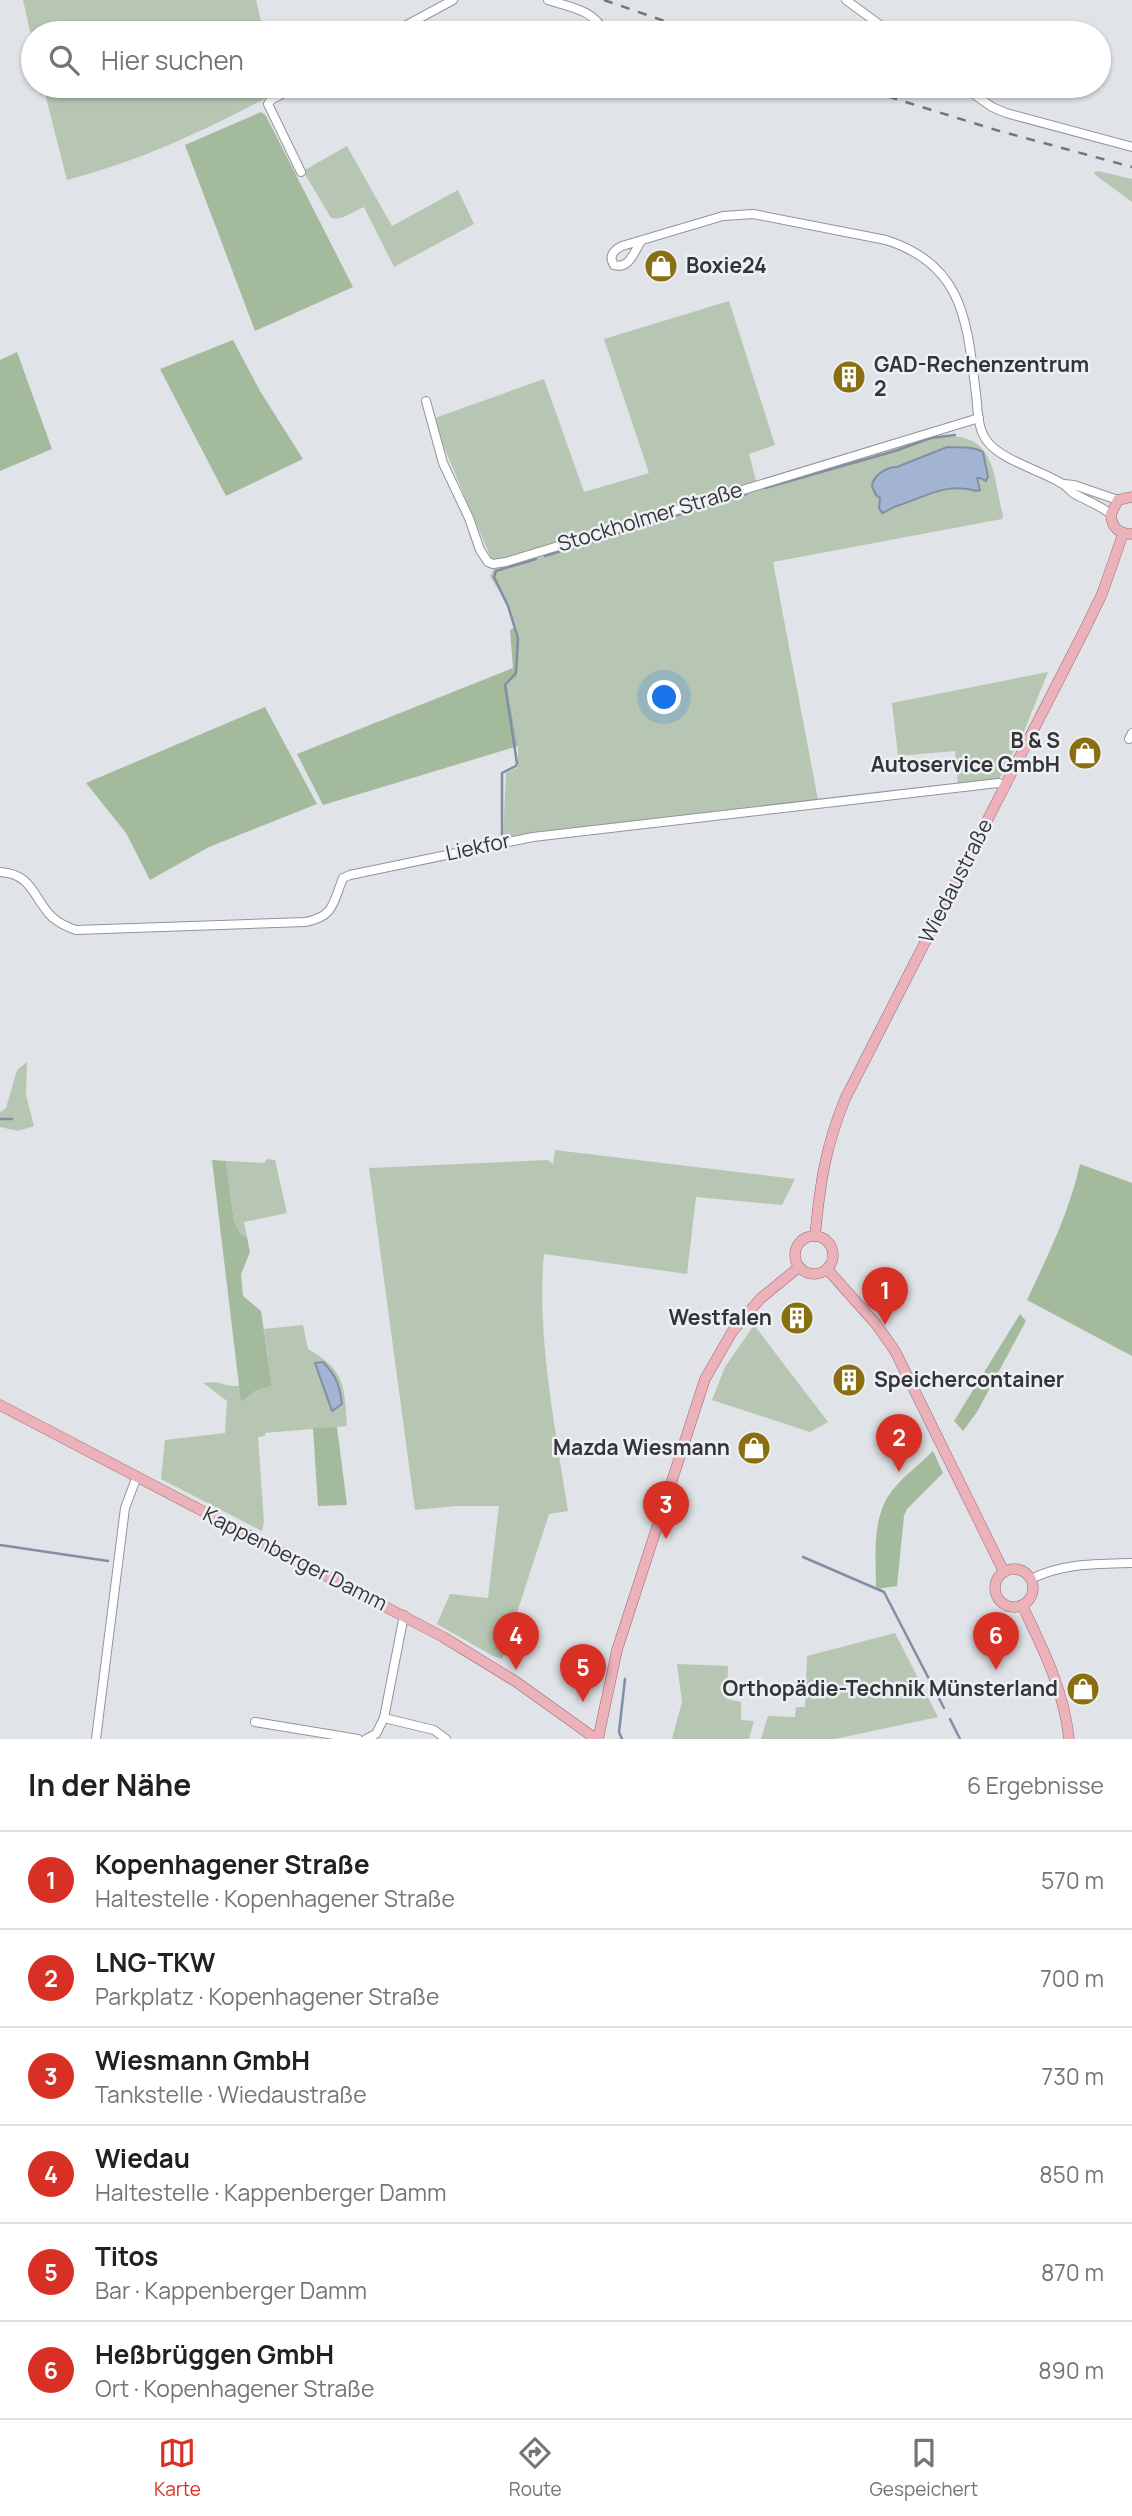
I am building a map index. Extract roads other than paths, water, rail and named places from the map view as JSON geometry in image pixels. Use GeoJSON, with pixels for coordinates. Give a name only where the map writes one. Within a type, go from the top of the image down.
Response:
{"type":"FeatureCollection","features":[{"type":"Feature","properties":{"kind":"main road"},"geometry":{"type":"LineString","coordinates":[[1128,534],[1113,526],[1111,514],[1118,500],[1132,496]]}},
{"type":"Feature","properties":{"kind":"main road","name":"Wiedaustraße"},"geometry":{"type":"LineString","coordinates":[[815,1236],[822,1168],[832,1131],[845,1099],[1102,594],[1128,534]]}},
{"type":"Feature","properties":{"kind":"main road"},"geometry":{"type":"LineString","coordinates":[[815,1236],[824,1238],[832,1248],[833,1259],[827,1269],[810,1273],[799,1266],[795,1257],[797,1246],[806,1237],[815,1236]]}},
{"type":"Feature","properties":{"kind":"main road"},"geometry":{"type":"LineString","coordinates":[[597,1739],[617,1650],[705,1379],[718,1352],[738,1324],[761,1299],[799,1266]]}},
{"type":"Feature","properties":{"kind":"main road"},"geometry":{"type":"LineString","coordinates":[[827,1269],[876,1324],[899,1359],[1004,1572]]}},
{"type":"Feature","properties":{"kind":"main road","name":"Kappenberger Damm"},"geometry":{"type":"LineString","coordinates":[[0,1405],[404,1615],[481,1659],[597,1739]]}},
{"type":"Feature","properties":{"kind":"main road"},"geometry":{"type":"LineString","coordinates":[[1019,1570],[1031,1579],[1032,1592],[1027,1602],[1009,1607],[999,1600],[996,1583],[1004,1572],[1019,1570]]}},
{"type":"Feature","properties":{"kind":"main road"},"geometry":{"type":"LineString","coordinates":[[1022,1605],[1048,1658],[1058,1686],[1069,1739]]}},
{"type":"Feature","properties":{"kind":"street"},"geometry":{"type":"LineString","coordinates":[[414,21],[453,0]]}},
{"type":"Feature","properties":{"kind":"street"},"geometry":{"type":"LineString","coordinates":[[548,0],[589,14],[598,21]]}},
{"type":"Feature","properties":{"kind":"street"},"geometry":{"type":"LineString","coordinates":[[846,0],[875,21]]}},
{"type":"Feature","properties":{"kind":"street"},"geometry":{"type":"LineString","coordinates":[[275,98],[268,104],[301,172]]}},
{"type":"Feature","properties":{"kind":"street"},"geometry":{"type":"LineString","coordinates":[[979,98],[1006,113],[1132,147]]}},
{"type":"Feature","properties":{"kind":"street"},"geometry":{"type":"LineString","coordinates":[[640,242],[723,216],[753,214],[902,245],[936,269],[956,294],[967,327],[982,433],[993,447],[1063,484],[1111,514]]}},
{"type":"Feature","properties":{"kind":"street","name":"Stockholmer Straße"},"geometry":{"type":"LineString","coordinates":[[426,401],[451,482],[469,518],[480,550],[488,562],[493,564],[979,418]]}},
{"type":"Feature","properties":{"kind":"street"},"geometry":{"type":"LineString","coordinates":[[1063,484],[1074,485],[1118,500]]}},
{"type":"Feature","properties":{"kind":"street","name":"Liekfor"},"geometry":{"type":"LineString","coordinates":[[0,873],[12,873],[27,883],[53,918],[76,930],[304,922],[325,916],[331,910],[343,878],[350,875],[503,842],[986,785],[1006,785]]}},
{"type":"Feature","properties":{"kind":"street"},"geometry":{"type":"LineString","coordinates":[[96,1739],[125,1508],[137,1476]]}},
{"type":"Feature","properties":{"kind":"street"},"geometry":{"type":"LineString","coordinates":[[1031,1579],[1079,1564],[1132,1563]]}},
{"type":"Feature","properties":{"kind":"street"},"geometry":{"type":"LineString","coordinates":[[366,1739],[376,1734],[384,1718],[404,1615]]}},
{"type":"Feature","properties":{"kind":"street"},"geometry":{"type":"LineString","coordinates":[[384,1718],[433,1730],[446,1739]]}},
{"type":"Feature","properties":{"kind":"street"},"geometry":{"type":"LineString","coordinates":[[255,1722],[358,1739]]}},
{"type":"Feature","properties":{"kind":"water"},"geometry":{"type":"Polygon","coordinates":[[[947,447],[970,448],[983,452],[988,477],[986,481],[977,478],[980,490],[945,489],[882,513],[879,508],[880,498],[872,486],[878,475],[889,468],[947,447]]]}},
{"type":"Feature","properties":{"kind":"water"},"geometry":{"type":"Polygon","coordinates":[[[323,1362],[339,1386],[342,1404],[332,1411],[315,1363],[323,1362]]]}},
{"type":"Feature","properties":{"kind":"waterway"},"geometry":{"type":"LineString","coordinates":[[765,488],[931,438],[955,435]]}},
{"type":"Feature","properties":{"kind":"waterway"},"geometry":{"type":"LineString","coordinates":[[545,556],[746,494]]}},
{"type":"Feature","properties":{"kind":"waterway"},"geometry":{"type":"LineString","coordinates":[[502,835],[502,773],[517,763],[505,685],[516,673],[518,638],[508,606],[494,577],[496,571],[536,559]]}},
{"type":"Feature","properties":{"kind":"waterway"},"geometry":{"type":"LineString","coordinates":[[0,1119],[12,1119]]}},
{"type":"Feature","properties":{"kind":"waterway"},"geometry":{"type":"LineString","coordinates":[[0,1545],[108,1561]]}},
{"type":"Feature","properties":{"kind":"waterway"},"geometry":{"type":"LineString","coordinates":[[803,1557],[884,1592],[944,1708]]}},
{"type":"Feature","properties":{"kind":"waterway"},"geometry":{"type":"LineString","coordinates":[[622,1739],[619,1732],[625,1679]]}},
{"type":"Feature","properties":{"kind":"waterway"},"geometry":{"type":"LineString","coordinates":[[950,1719],[960,1739]]}},
{"type":"Feature","properties":{"kind":"railway"},"geometry":{"type":"LineString","coordinates":[[604,0],[664,21]]}},
{"type":"Feature","properties":{"kind":"railway"},"geometry":{"type":"LineString","coordinates":[[893,98],[996,130],[1132,167]]}},
{"type":"Feature","properties":{"kind":"place","name":"Boxie24"},"geometry":{"type":"Point","coordinates":[661,266]}},
{"type":"Feature","properties":{"kind":"place","name":"GAD-Rechenzentrum 2"},"geometry":{"type":"Point","coordinates":[849,377]}},
{"type":"Feature","properties":{"kind":"place","name":"B & S Autoservice GmbH"},"geometry":{"type":"Point","coordinates":[1085,753]}},
{"type":"Feature","properties":{"kind":"place","name":"Westfalen"},"geometry":{"type":"Point","coordinates":[797,1318]}},
{"type":"Feature","properties":{"kind":"place","name":"Kopenhagener Straße"},"geometry":{"type":"Point","coordinates":[885,1325]}},
{"type":"Feature","properties":{"kind":"place","name":"Speichercontainer"},"geometry":{"type":"Point","coordinates":[849,1380]}},
{"type":"Feature","properties":{"kind":"place","name":"Mazda Wiesmann"},"geometry":{"type":"Point","coordinates":[754,1448]}},
{"type":"Feature","properties":{"kind":"place","name":"LNG-TKW"},"geometry":{"type":"Point","coordinates":[899,1472]}},
{"type":"Feature","properties":{"kind":"place","name":"Wiesmann GmbH"},"geometry":{"type":"Point","coordinates":[666,1539]}},
{"type":"Feature","properties":{"kind":"place","name":"Wiedau"},"geometry":{"type":"Point","coordinates":[516,1670]}},
{"type":"Feature","properties":{"kind":"place","name":"Heßbrüggen GmbH"},"geometry":{"type":"Point","coordinates":[996,1670]}},
{"type":"Feature","properties":{"kind":"place","name":"Orthopädie-Technik Münsterland"},"geometry":{"type":"Point","coordinates":[1083,1689]}},
{"type":"Feature","properties":{"kind":"place","name":"Titos"},"geometry":{"type":"Point","coordinates":[583,1702]}}]}
